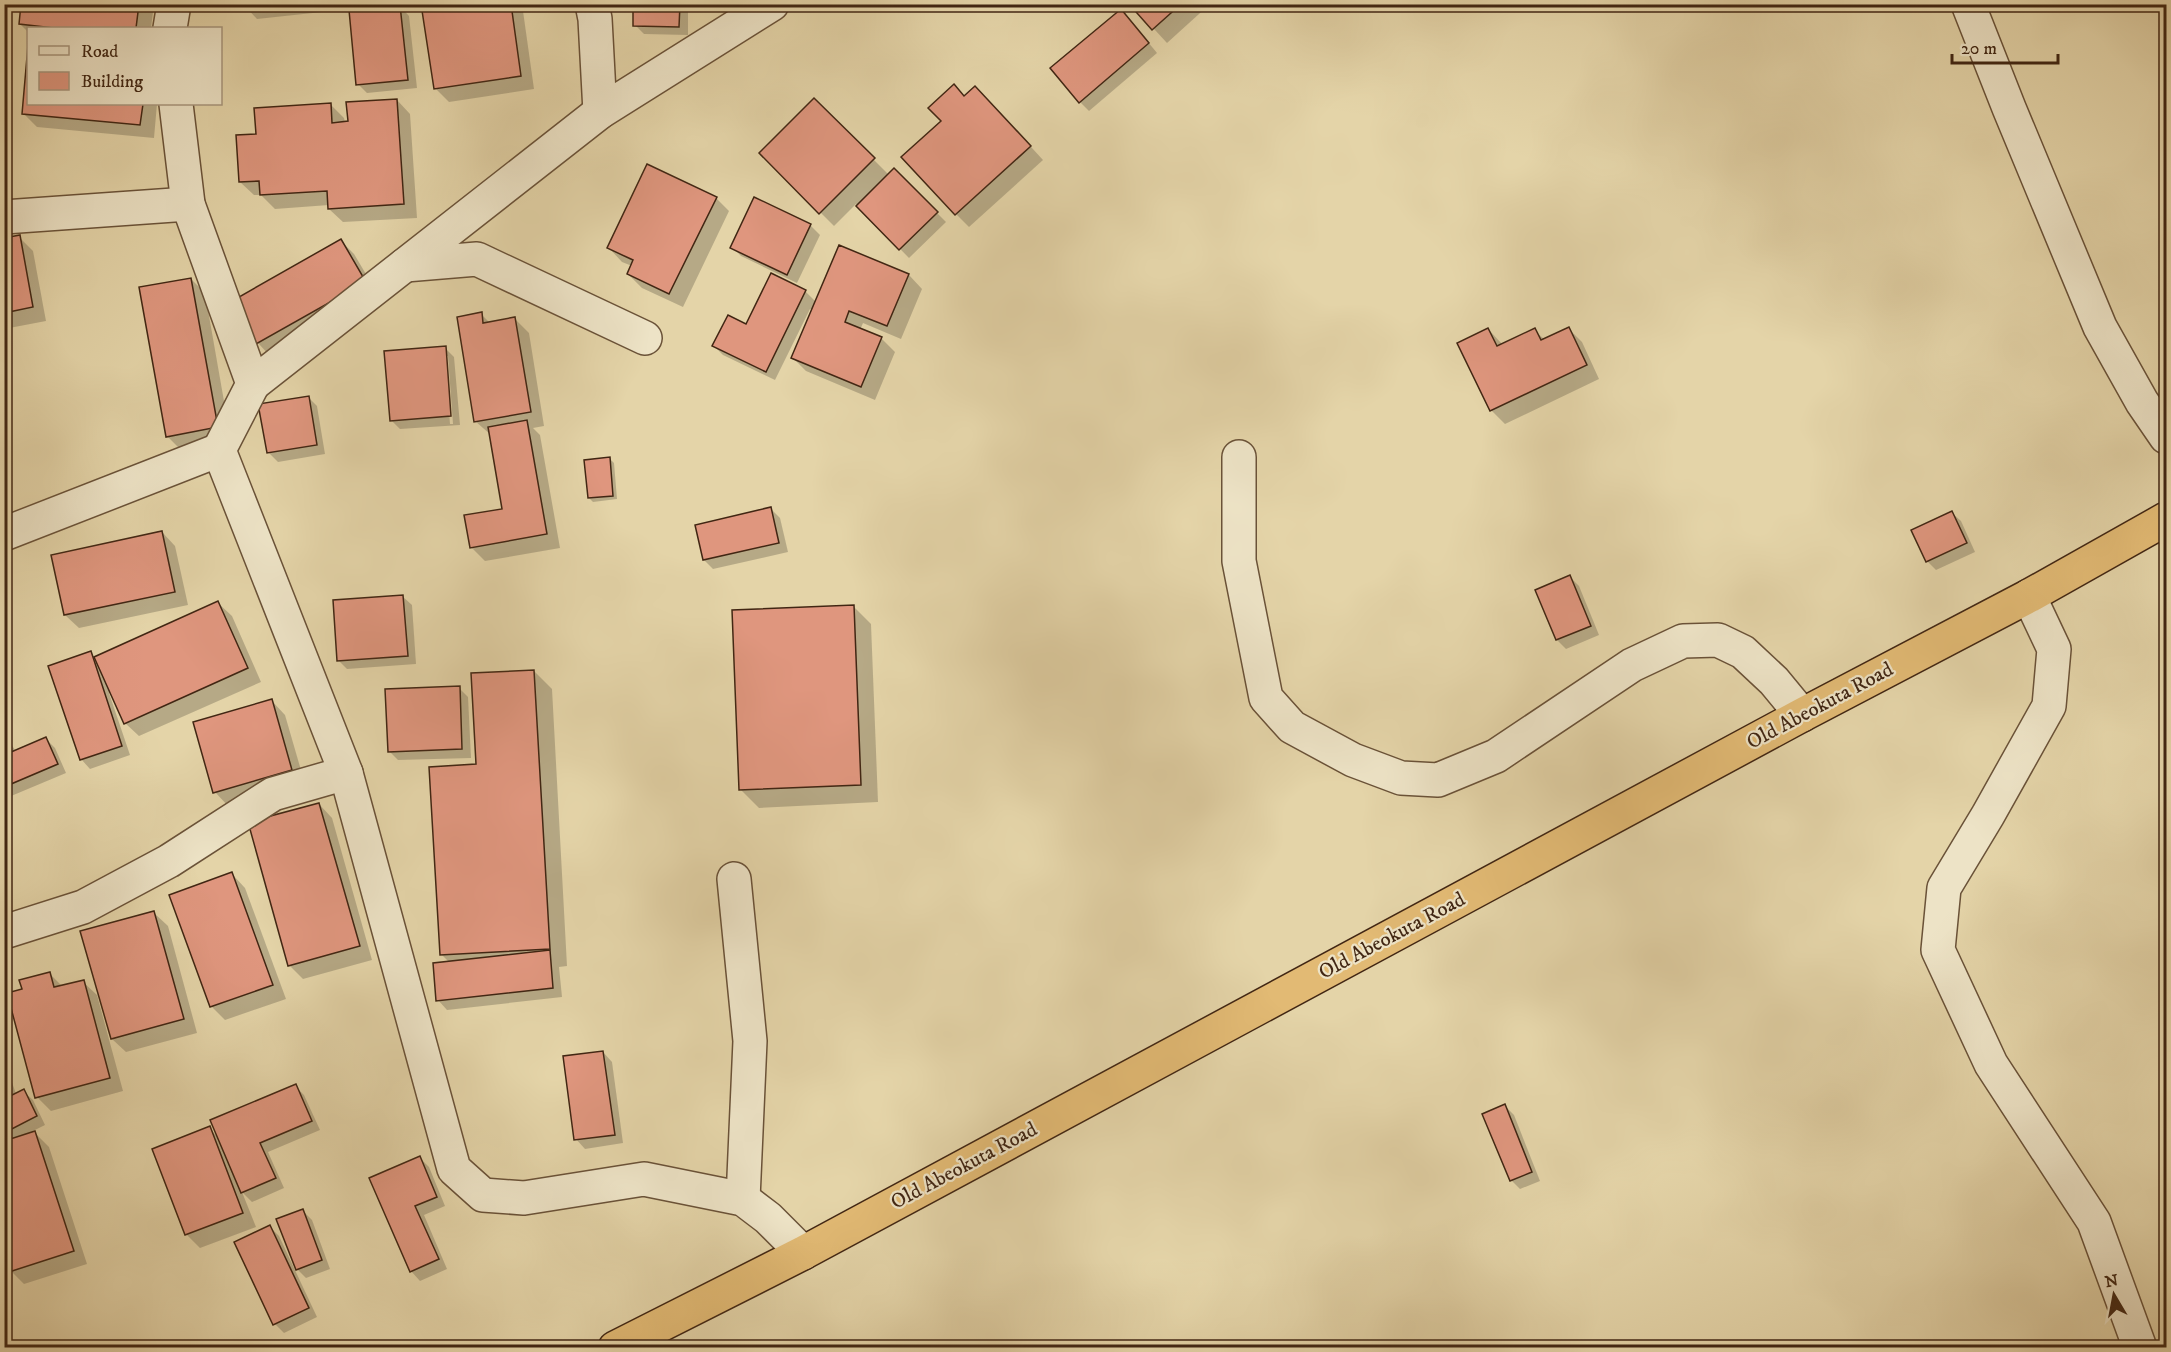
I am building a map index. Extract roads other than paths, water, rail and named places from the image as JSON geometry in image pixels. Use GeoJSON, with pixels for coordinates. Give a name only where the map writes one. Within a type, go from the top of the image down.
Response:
{"type":"FeatureCollection","features":[{"type":"Feature","properties":{"kind":"highway","name":"Old Abeokuta Road"},"geometry":{"type":"LineString","coordinates":[[615,1347],[803,1253],[1802,715],[2029,596],[2166,519]]}},
{"type":"Feature","properties":{"kind":"street"},"geometry":{"type":"LineString","coordinates":[[170,27],[174,4]]}},
{"type":"Feature","properties":{"kind":"street"},"geometry":{"type":"LineString","coordinates":[[592,4],[595,19],[600,112]]}},
{"type":"Feature","properties":{"kind":"street"},"geometry":{"type":"LineString","coordinates":[[4,534],[219,450],[253,384],[600,112],[772,4]]}},
{"type":"Feature","properties":{"kind":"street"},"geometry":{"type":"LineString","coordinates":[[1968,4],[2008,108],[2100,327],[2142,402],[2166,437]]}},
{"type":"Feature","properties":{"kind":"street"},"geometry":{"type":"LineString","coordinates":[[176,105],[188,204],[253,384]]}},
{"type":"Feature","properties":{"kind":"street"},"geometry":{"type":"LineString","coordinates":[[4,216],[188,204]]}},
{"type":"Feature","properties":{"kind":"street"},"geometry":{"type":"LineString","coordinates":[[405,265],[477,259],[645,338]]}},
{"type":"Feature","properties":{"kind":"street"},"geometry":{"type":"LineString","coordinates":[[219,450],[346,773],[454,1168],[483,1195],[524,1198],[644,1179],[743,1199],[768,1218],[803,1253]]}},
{"type":"Feature","properties":{"kind":"street"},"geometry":{"type":"LineString","coordinates":[[1239,458],[1239,561],[1266,698],[1292,727],[1353,760],[1401,778],[1438,780],[1496,756],[1632,665],[1683,641],[1718,640],[1743,652],[1774,681],[1802,715]]}},
{"type":"Feature","properties":{"kind":"street"},"geometry":{"type":"LineString","coordinates":[[2029,596],[2054,649],[2049,706],[1944,888],[1938,950],[1991,1064],[2094,1222],[2140,1347]]}},
{"type":"Feature","properties":{"kind":"street"},"geometry":{"type":"LineString","coordinates":[[4,932],[83,907],[169,861],[273,794],[346,773]]}},
{"type":"Feature","properties":{"kind":"street"},"geometry":{"type":"LineString","coordinates":[[734,879],[750,1041],[743,1199]]}}]}
